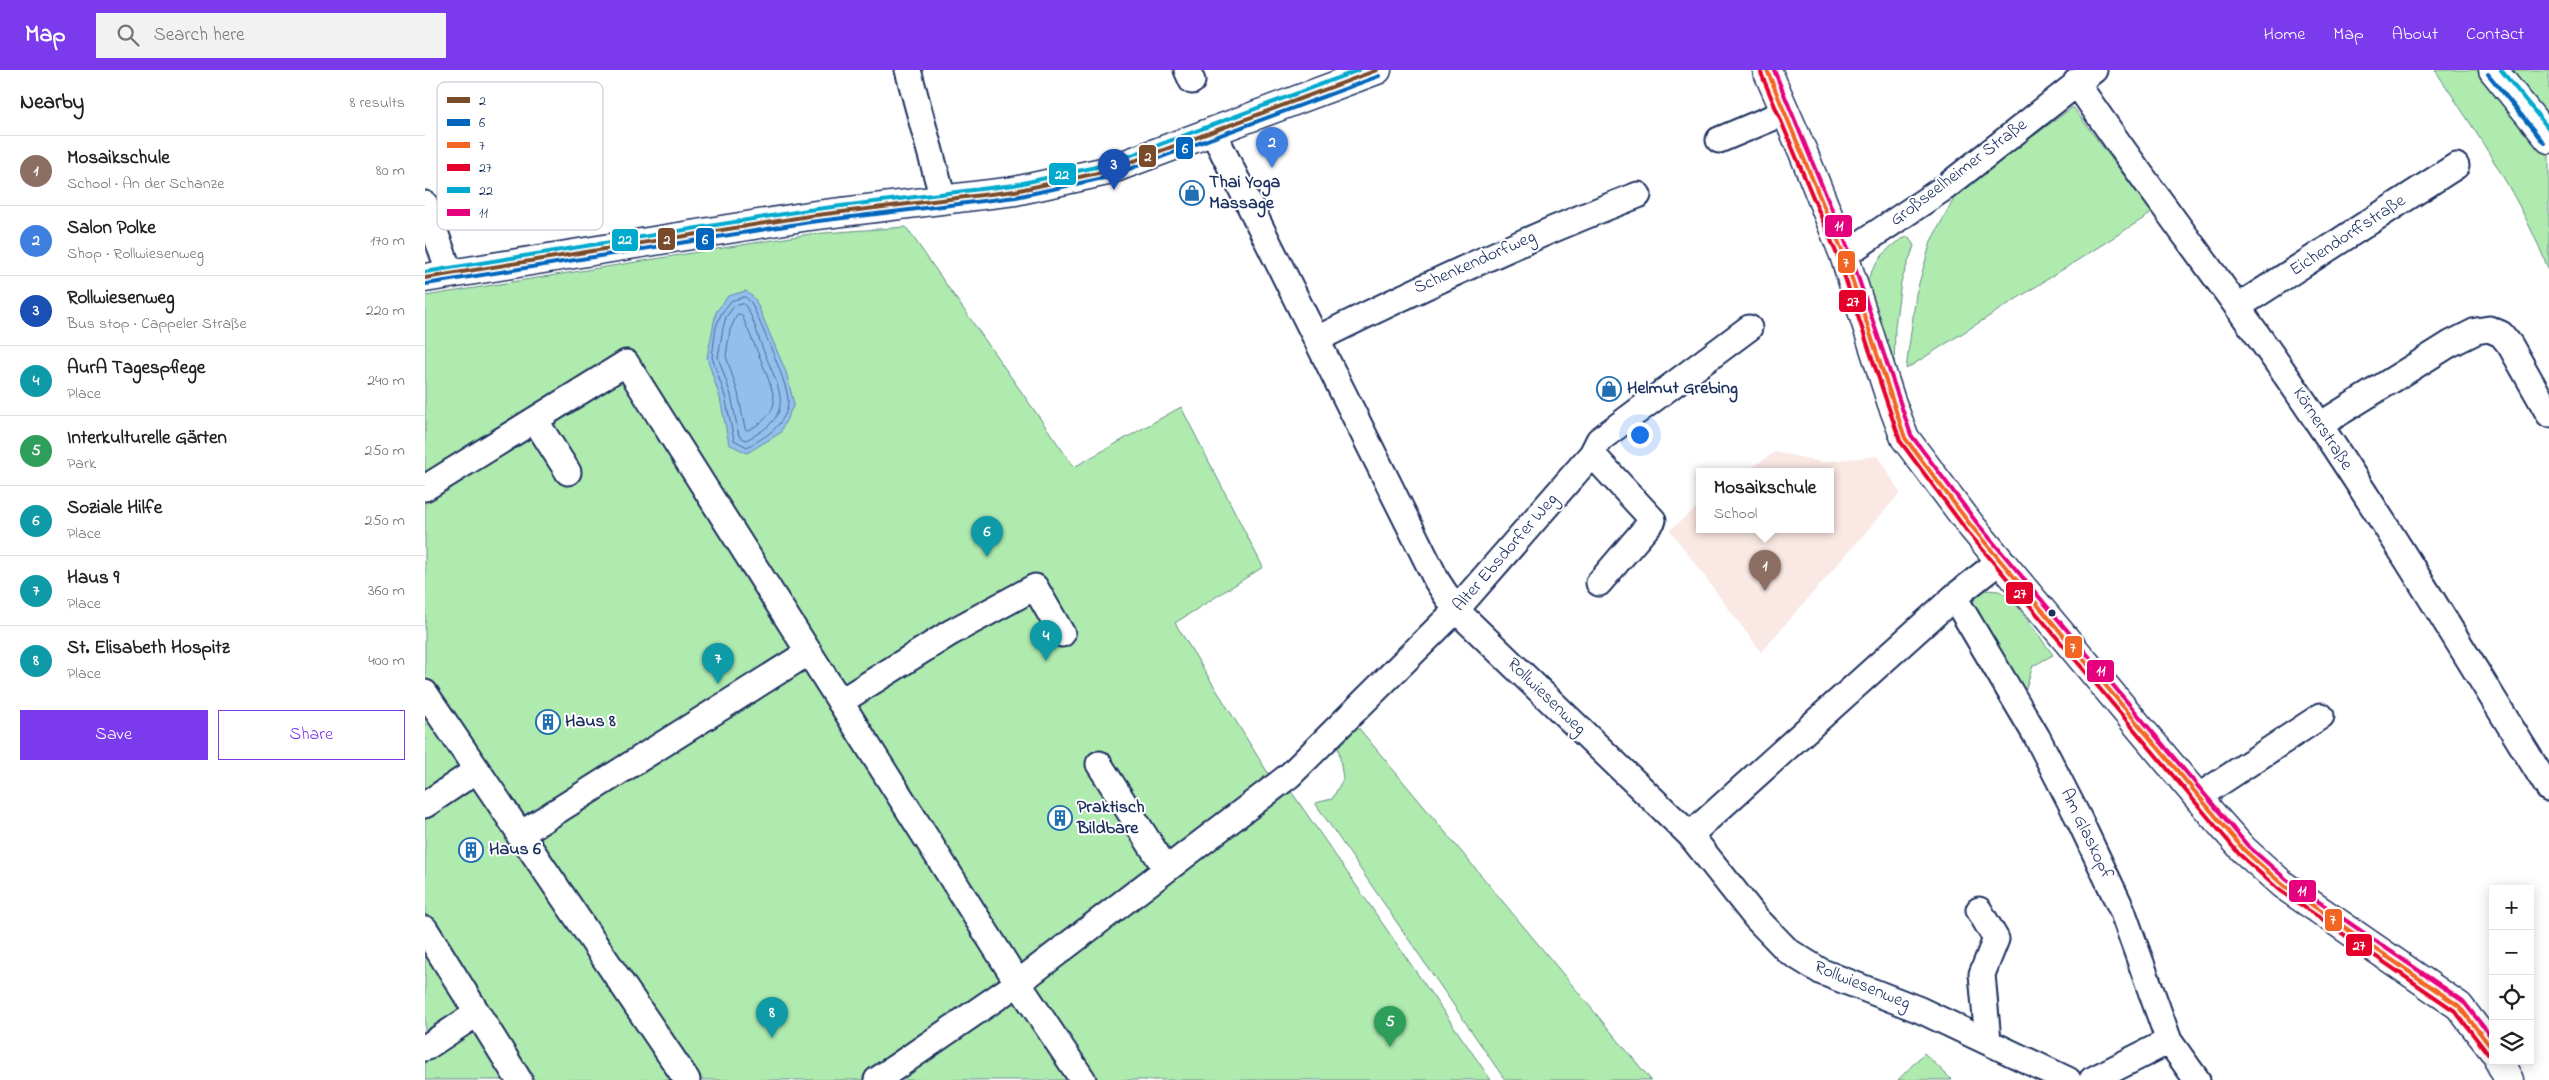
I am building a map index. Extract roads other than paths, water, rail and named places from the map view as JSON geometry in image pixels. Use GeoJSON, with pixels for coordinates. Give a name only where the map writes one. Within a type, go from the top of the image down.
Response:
{"type":"FeatureCollection","features":[{"type":"Feature","properties":{"kind":"main road"},"geometry":{"type":"LineString","coordinates":[[437,276],[809,216],[1015,192],[1107,171],[1377,70]]}},
{"type":"Feature","properties":{"kind":"main road"},"geometry":{"type":"LineString","coordinates":[[1767,70],[1844,255],[1891,401],[1905,438],[1972,526],[2198,797],[2264,869],[2320,911],[2453,1002],[2473,1023],[2489,1045]]}},
{"type":"Feature","properties":{"kind":"main road"},"geometry":{"type":"LineString","coordinates":[[2493,70],[2549,138]]}},
{"type":"Feature","properties":{"kind":"main road"},"geometry":{"type":"LineString","coordinates":[[2501,1065],[2509,1080]]}},
{"type":"Feature","properties":{"kind":"street"},"geometry":{"type":"LineString","coordinates":[[908,70],[943,199]]}},
{"type":"Feature","properties":{"kind":"street","name":"Großseelheimer Straße"},"geometry":{"type":"LineString","coordinates":[[1844,255],[1947,186],[2085,76]]}},
{"type":"Feature","properties":{"kind":"street","name":"Körnerstraße"},"geometry":{"type":"LineString","coordinates":[[2085,76],[2117,144],[2239,306],[2320,425],[2549,789]]}},
{"type":"Feature","properties":{"kind":"street"},"geometry":{"type":"LineString","coordinates":[[1719,140],[1785,112]]}},
{"type":"Feature","properties":{"kind":"street","name":"Rollwiesenweg"},"geometry":{"type":"LineString","coordinates":[[1213,132],[1437,582],[1455,610],[1690,835],[1756,918],[1794,955],[1822,972],[1920,1010],[2068,1080]]}},
{"type":"Feature","properties":{"kind":"street","name":"Eichendorffstraße"},"geometry":{"type":"LineString","coordinates":[[2239,306],[2456,166]]}},
{"type":"Feature","properties":{"kind":"street","name":"Schenkendorfweg"},"geometry":{"type":"LineString","coordinates":[[1317,339],[1463,268],[1567,222],[1637,195]]}},
{"type":"Feature","properties":{"kind":"street"},"geometry":{"type":"LineString","coordinates":[[425,204],[437,276]]}},
{"type":"Feature","properties":{"kind":"street","name":"Alter Ebsdorfer Weg"},"geometry":{"type":"LineString","coordinates":[[892,1076],[1018,983],[1290,775],[1455,610],[1592,454],[1599,440],[1749,328]]}},
{"type":"Feature","properties":{"kind":"street"},"geometry":{"type":"LineString","coordinates":[[2320,425],[2450,344],[2476,331],[2489,329],[2501,334],[2510,345],[2549,414]]}},
{"type":"Feature","properties":{"kind":"street"},"geometry":{"type":"LineString","coordinates":[[425,488],[627,363],[1018,983],[1083,1080]]}},
{"type":"Feature","properties":{"kind":"street"},"geometry":{"type":"LineString","coordinates":[[535,420],[569,472]]}},
{"type":"Feature","properties":{"kind":"street"},"geometry":{"type":"LineString","coordinates":[[1592,454],[1653,520],[1599,583]]}},
{"type":"Feature","properties":{"kind":"street"},"geometry":{"type":"LineString","coordinates":[[1690,835],[1954,597],[2001,560]]}},
{"type":"Feature","properties":{"kind":"street"},"geometry":{"type":"LineString","coordinates":[[840,702],[950,633],[1035,586],[1062,634]]}},
{"type":"Feature","properties":{"kind":"street","name":"Am Glaskopf"},"geometry":{"type":"LineString","coordinates":[[1954,597],[2037,737],[2079,819],[2122,910],[2169,1041],[2197,1080]]}},
{"type":"Feature","properties":{"kind":"street"},"geometry":{"type":"LineString","coordinates":[[519,835],[809,652]]}},
{"type":"Feature","properties":{"kind":"street"},"geometry":{"type":"LineString","coordinates":[[425,693],[519,835],[687,1080]]}},
{"type":"Feature","properties":{"kind":"street"},"geometry":{"type":"LineString","coordinates":[[2198,797],[2321,716]]}},
{"type":"Feature","properties":{"kind":"street"},"geometry":{"type":"LineString","coordinates":[[1099,764],[1166,869]]}},
{"type":"Feature","properties":{"kind":"street"},"geometry":{"type":"LineString","coordinates":[[425,805],[477,770]]}},
{"type":"Feature","properties":{"kind":"street"},"geometry":{"type":"LineString","coordinates":[[1979,910],[1996,939],[1982,974],[1988,1041]]}},
{"type":"Feature","properties":{"kind":"street"},"geometry":{"type":"LineString","coordinates":[[425,929],[476,1014],[519,1080]]}},
{"type":"Feature","properties":{"kind":"street"},"geometry":{"type":"LineString","coordinates":[[425,1048],[476,1014]]}},
{"type":"Feature","properties":{"kind":"street"},"geometry":{"type":"LineString","coordinates":[[2092,1080],[2169,1041]]}},
{"type":"Feature","properties":{"kind":"water"},"geometry":{"type":"Polygon","coordinates":[[[746,291],[755,299],[786,372],[794,404],[780,433],[747,453],[729,444],[720,398],[707,358],[716,312],[728,296],[746,291]]]}},
{"type":"Feature","properties":{"kind":"place","name":"Salon Polke"},"geometry":{"type":"Point","coordinates":[1272,168]}},
{"type":"Feature","properties":{"kind":"place","name":"Rollwiesenweg"},"geometry":{"type":"Point","coordinates":[1114,190]}},
{"type":"Feature","properties":{"kind":"place","name":"Thai Yoga Massage"},"geometry":{"type":"Point","coordinates":[1192,193]}},
{"type":"Feature","properties":{"kind":"place","name":"Helmut Grebing"},"geometry":{"type":"Point","coordinates":[1609,389]}},
{"type":"Feature","properties":{"kind":"place","name":"Soziale Hilfe"},"geometry":{"type":"Point","coordinates":[987,557]}},
{"type":"Feature","properties":{"kind":"place","name":"Mosaikschule"},"geometry":{"type":"Point","coordinates":[1765,591]}},
{"type":"Feature","properties":{"kind":"place","name":"AurA Tagespflege"},"geometry":{"type":"Point","coordinates":[1046,661]}},
{"type":"Feature","properties":{"kind":"place","name":"Haus 9"},"geometry":{"type":"Point","coordinates":[718,684]}},
{"type":"Feature","properties":{"kind":"place","name":"Haus 8"},"geometry":{"type":"Point","coordinates":[548,722]}},
{"type":"Feature","properties":{"kind":"place","name":"Praktisch Bildbare"},"geometry":{"type":"Point","coordinates":[1060,818]}},
{"type":"Feature","properties":{"kind":"place","name":"Haus 6"},"geometry":{"type":"Point","coordinates":[471,850]}},
{"type":"Feature","properties":{"kind":"place","name":"St. Elisabeth Hospitz"},"geometry":{"type":"Point","coordinates":[772,1038]}},
{"type":"Feature","properties":{"kind":"place","name":"Interkulturelle Gärten"},"geometry":{"type":"Point","coordinates":[1390,1047]}}]}
